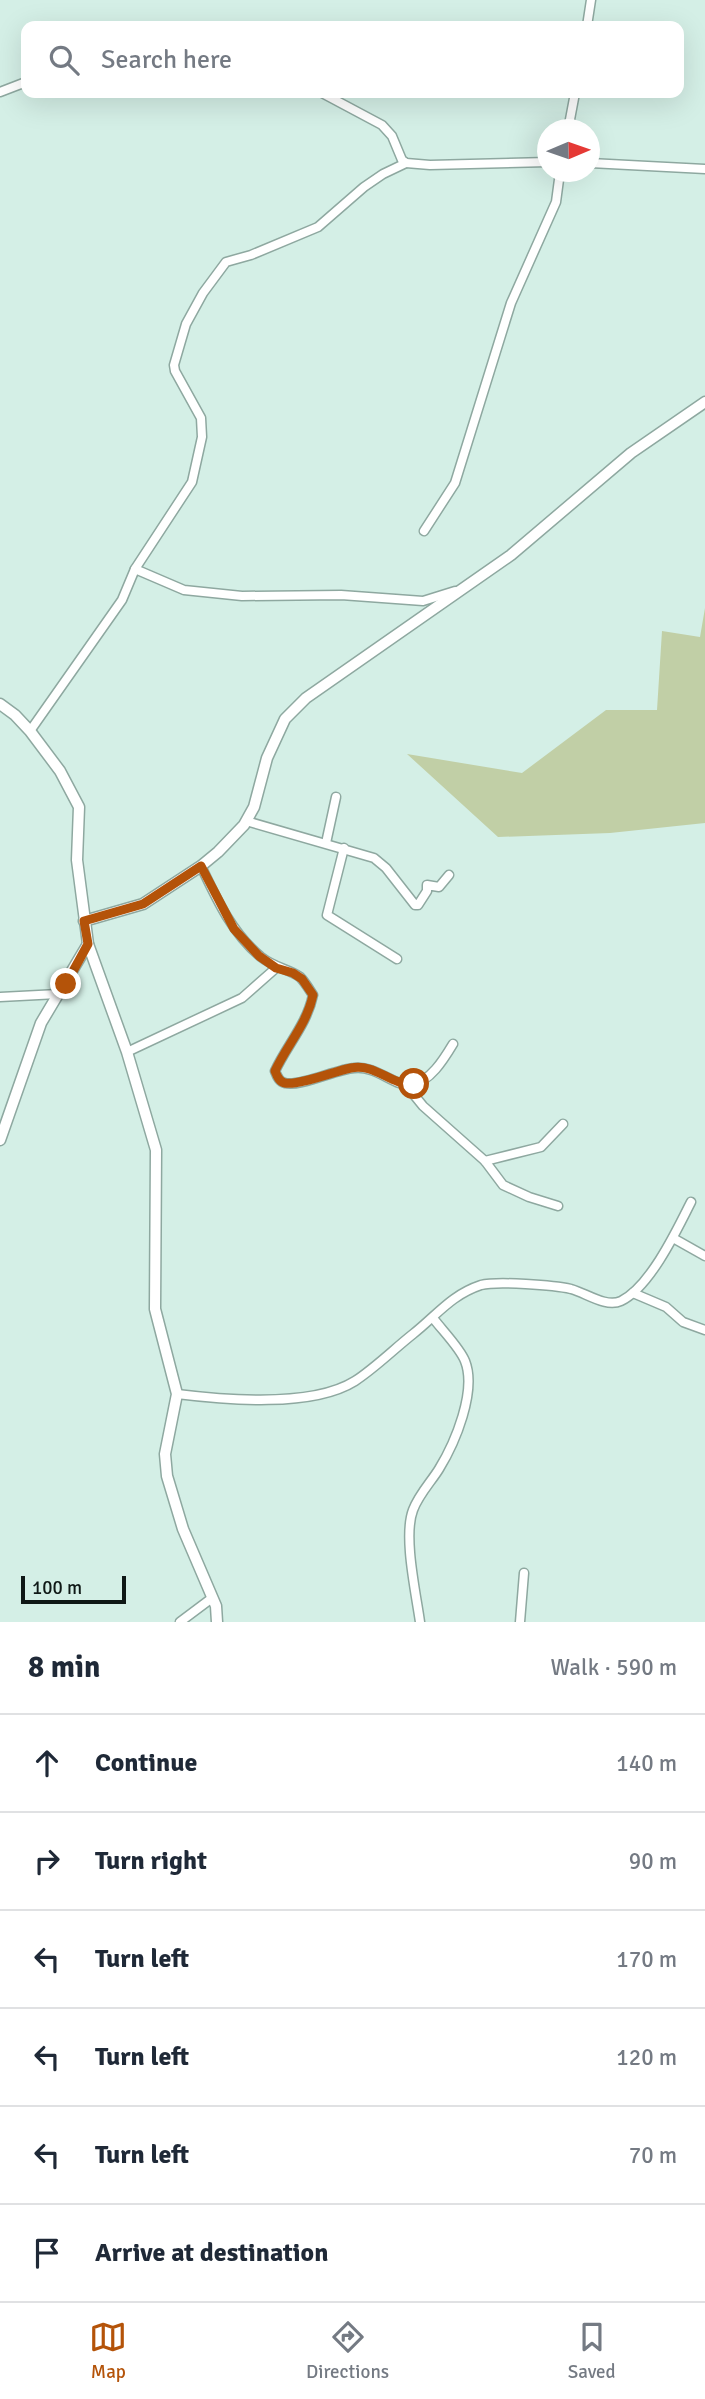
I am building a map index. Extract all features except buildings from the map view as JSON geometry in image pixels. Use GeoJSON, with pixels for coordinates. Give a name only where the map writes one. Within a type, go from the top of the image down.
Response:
{"type":"FeatureCollection","features":[{"type":"Feature","properties":{"kind":"street"},"geometry":{"type":"LineString","coordinates":[[587,21],[591,0]]}},
{"type":"Feature","properties":{"kind":"street"},"geometry":{"type":"LineString","coordinates":[[0,92],[21,84]]}},
{"type":"Feature","properties":{"kind":"street"},"geometry":{"type":"LineString","coordinates":[[331,98],[382,125],[392,136],[405,163]]}},
{"type":"Feature","properties":{"kind":"street"},"geometry":{"type":"LineString","coordinates":[[570,119],[574,98]]}},
{"type":"Feature","properties":{"kind":"street"},"geometry":{"type":"LineString","coordinates":[[30,731],[122,600],[135,569],[192,482],[202,437],[201,418],[174,365],[186,324],[203,293],[226,262],[251,255],[318,227],[364,187],[405,163],[430,166],[537,162]]}},
{"type":"Feature","properties":{"kind":"street"},"geometry":{"type":"LineString","coordinates":[[600,164],[705,169]]}},
{"type":"Feature","properties":{"kind":"street"},"geometry":{"type":"LineString","coordinates":[[424,531],[455,483],[510,303],[556,202],[559,182]]}},
{"type":"Feature","properties":{"kind":"street"},"geometry":{"type":"LineString","coordinates":[[84,921],[143,904],[218,852],[246,821],[254,807],[267,758],[285,719],[306,698],[511,555],[631,453],[705,401]]}},
{"type":"Feature","properties":{"kind":"street"},"geometry":{"type":"LineString","coordinates":[[135,569],[184,590],[242,596],[341,595],[423,601],[463,589]]}},
{"type":"Feature","properties":{"kind":"street"},"geometry":{"type":"LineString","coordinates":[[0,704],[30,731],[60,771],[79,807],[77,860],[88,944],[127,1052],[156,1150],[155,1309],[177,1394],[165,1454],[167,1476],[183,1529],[216,1606],[218,1622]]}},
{"type":"Feature","properties":{"kind":"street"},"geometry":{"type":"LineString","coordinates":[[326,843],[336,797]]}},
{"type":"Feature","properties":{"kind":"street"},"geometry":{"type":"LineString","coordinates":[[246,821],[374,858],[386,868],[415,905],[426,891],[427,885],[439,887],[449,876]]}},
{"type":"Feature","properties":{"kind":"street"},"geometry":{"type":"LineString","coordinates":[[344,848],[327,915],[397,959]]}},
{"type":"Feature","properties":{"kind":"street"},"geometry":{"type":"LineString","coordinates":[[201,866],[234,929],[259,956],[276,968],[302,979],[313,995],[302,1025],[275,1071],[279,1079],[285,1083],[295,1083],[352,1068],[368,1067],[406,1085],[423,1105],[485,1161],[503,1185],[558,1206]]}},
{"type":"Feature","properties":{"kind":"street"},"geometry":{"type":"LineString","coordinates":[[0,1140],[41,1023],[88,944]]}},
{"type":"Feature","properties":{"kind":"street"},"geometry":{"type":"LineString","coordinates":[[127,1052],[242,998],[276,968]]}},
{"type":"Feature","properties":{"kind":"street"},"geometry":{"type":"LineString","coordinates":[[0,997],[58,995]]}},
{"type":"Feature","properties":{"kind":"street"},"geometry":{"type":"LineString","coordinates":[[406,1085],[425,1078],[440,1065],[453,1044]]}},
{"type":"Feature","properties":{"kind":"street"},"geometry":{"type":"LineString","coordinates":[[485,1161],[541,1147],[563,1124]]}},
{"type":"Feature","properties":{"kind":"street"},"geometry":{"type":"LineString","coordinates":[[177,1394],[221,1400],[321,1395],[354,1382],[433,1318],[454,1296],[483,1284],[570,1289],[602,1301],[619,1303],[633,1293],[666,1251],[691,1202]]}},
{"type":"Feature","properties":{"kind":"street"},"geometry":{"type":"LineString","coordinates":[[673,1238],[705,1256]]}},
{"type":"Feature","properties":{"kind":"street"},"geometry":{"type":"LineString","coordinates":[[633,1293],[666,1307],[683,1322],[705,1330]]}},
{"type":"Feature","properties":{"kind":"street"},"geometry":{"type":"LineString","coordinates":[[420,1622],[409,1532],[413,1510],[457,1432],[469,1387],[465,1361],[433,1318]]}},
{"type":"Feature","properties":{"kind":"street"},"geometry":{"type":"LineString","coordinates":[[520,1622],[524,1573]]}},
{"type":"Feature","properties":{"kind":"street"},"geometry":{"type":"LineString","coordinates":[[180,1622],[212,1598]]}},
{"type":"Feature","properties":{"kind":"green space"},"geometry":{"type":"Polygon","coordinates":[[[705,608],[705,823],[610,833],[498,837],[407,754],[522,773],[606,710],[657,710],[662,631],[700,637],[705,608]]]}},
{"type":"Feature","properties":{"kind":"route"},"geometry":{"type":"LineString","coordinates":[[66,984],[88,944],[84,921],[143,904],[201,866],[234,929],[259,956],[276,968],[302,979],[313,995],[302,1025],[275,1071],[279,1079],[285,1083],[295,1083],[352,1068],[368,1067],[406,1085],[414,1084]]}}]}
